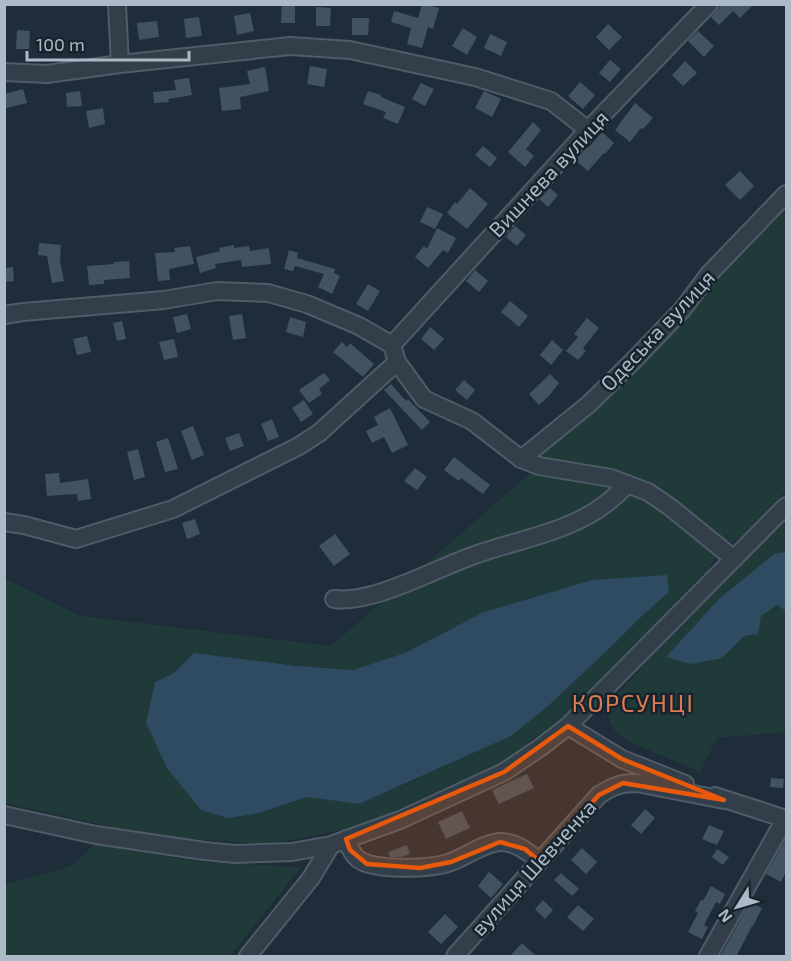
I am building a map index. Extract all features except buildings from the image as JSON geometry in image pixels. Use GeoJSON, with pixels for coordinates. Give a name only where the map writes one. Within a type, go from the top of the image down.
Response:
{"type":"FeatureCollection","features":[{"type":"Feature","properties":{"kind":"street"},"geometry":{"type":"LineString","coordinates":[[117,4],[120,64]]}},
{"type":"Feature","properties":{"kind":"street","name":"Вишнева вулиця"},"geometry":{"type":"LineString","coordinates":[[392,345],[588,130],[709,4]]}},
{"type":"Feature","properties":{"kind":"street"},"geometry":{"type":"LineString","coordinates":[[4,72],[47,74],[291,46],[350,50],[475,77],[551,101],[588,130]]}},
{"type":"Feature","properties":{"kind":"street","name":"Одеська вулиця"},"geometry":{"type":"LineString","coordinates":[[521,459],[589,404],[633,361],[682,310],[710,274],[786,194]]}},
{"type":"Feature","properties":{"kind":"street"},"geometry":{"type":"LineString","coordinates":[[4,315],[164,300],[217,291],[268,293],[307,304],[359,326],[392,345],[397,362],[424,399],[472,422],[521,459],[539,466],[611,478],[648,492],[734,559]]}},
{"type":"Feature","properties":{"kind":"street"},"geometry":{"type":"LineString","coordinates":[[4,522],[76,539],[173,509],[299,446],[319,433],[397,362]]}},
{"type":"Feature","properties":{"kind":"street"},"geometry":{"type":"LineString","coordinates":[[334,599],[364,597],[402,585],[474,555],[546,534],[585,517],[613,499],[627,484]]}},
{"type":"Feature","properties":{"kind":"street"},"geometry":{"type":"LineString","coordinates":[[4,815],[96,835],[236,854],[292,852],[339,842],[399,820],[504,772],[568,726],[786,506]]}},
{"type":"Feature","properties":{"kind":"street"},"geometry":{"type":"LineString","coordinates":[[568,726],[622,759],[724,800],[786,819],[708,957]]}},
{"type":"Feature","properties":{"kind":"street","name":"вулиця Шевченка"},"geometry":{"type":"LineString","coordinates":[[455,957],[599,795],[610,787],[623,783],[637,783],[724,800]]}},
{"type":"Feature","properties":{"kind":"street"},"geometry":{"type":"LineString","coordinates":[[339,842],[367,864],[376,866],[435,867],[500,842],[525,849],[539,861]]}},
{"type":"Feature","properties":{"kind":"street"},"geometry":{"type":"LineString","coordinates":[[248,957],[339,842]]}},
{"type":"Feature","properties":{"kind":"highlighted area"},"geometry":{"type":"Polygon","coordinates":[[[568,726],[622,759],[724,800],[623,783],[599,795],[539,861],[525,849],[500,842],[451,862],[420,868],[367,864],[350,850],[346,839],[504,772],[568,726]]]}},
{"type":"Feature","properties":{"kind":"green space"},"geometry":{"type":"Polygon","coordinates":[[[786,194],[786,491],[740,538],[721,547],[709,569],[563,717],[501,763],[358,827],[269,844],[157,837],[5,803],[4,578],[81,616],[331,646],[539,466],[534,450],[786,194]],[[592,580],[484,612],[405,653],[353,670],[297,666],[194,653],[174,673],[155,682],[146,723],[201,810],[228,818],[256,814],[307,797],[359,804],[511,736],[547,707],[644,614],[592,580]]]}},
{"type":"Feature","properties":{"kind":"green space"},"geometry":{"type":"Polygon","coordinates":[[[786,519],[786,732],[717,738],[700,772],[630,742],[616,732],[606,710],[617,695],[690,612],[786,519]]]}},
{"type":"Feature","properties":{"kind":"green space"},"geometry":{"type":"Polygon","coordinates":[[[94,845],[202,862],[301,867],[230,956],[5,956],[5,884],[63,869],[75,863],[94,845]]]}},
{"type":"Feature","properties":{"kind":"water"},"geometry":{"type":"Polygon","coordinates":[[[786,552],[786,611],[777,605],[761,616],[758,634],[744,636],[722,658],[691,664],[666,657],[719,599],[774,554],[786,552]]]}},
{"type":"Feature","properties":{"kind":"water"},"geometry":{"type":"Polygon","coordinates":[[[667,575],[669,592],[547,707],[511,736],[359,804],[307,797],[256,814],[228,818],[201,810],[167,768],[146,723],[155,682],[174,673],[194,653],[297,666],[353,670],[405,653],[484,612],[592,580],[667,575]]]}},
{"type":"Feature","properties":{"kind":"district","name":"КОРСУНЦІ"},"geometry":{"type":"Point","coordinates":[633,704]}}]}
